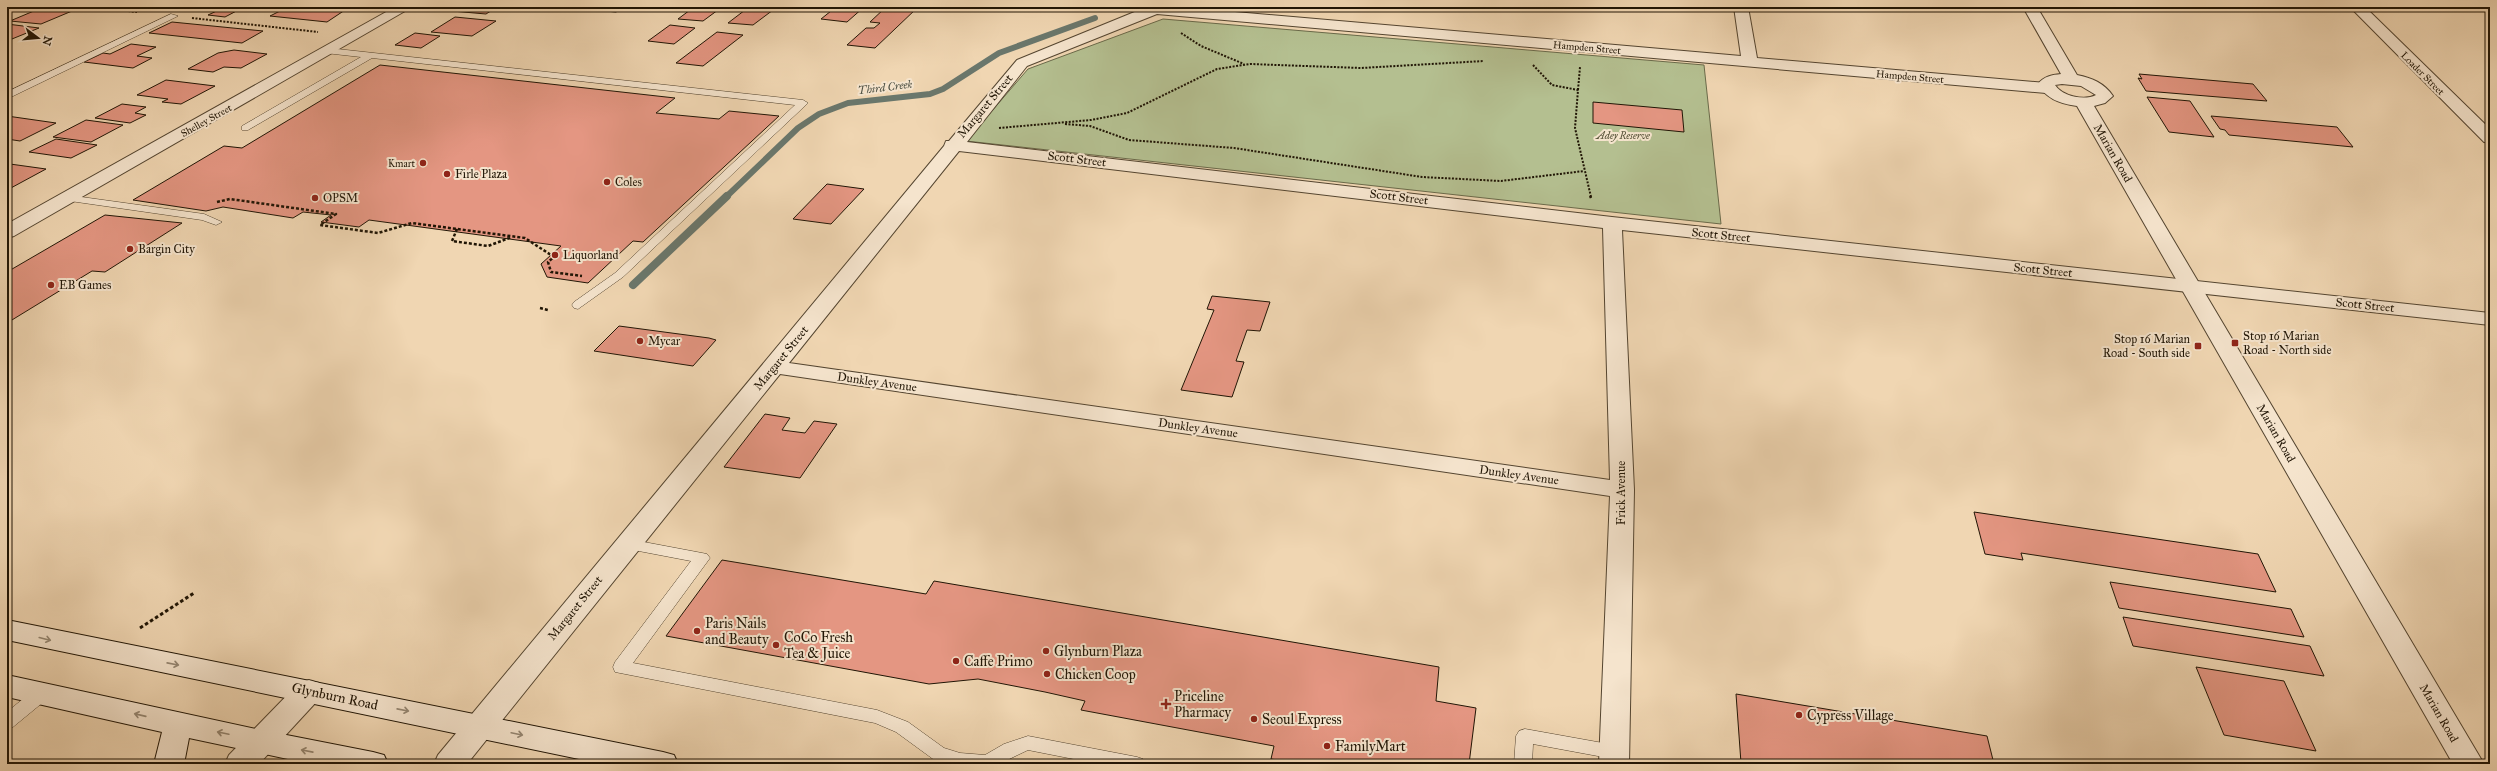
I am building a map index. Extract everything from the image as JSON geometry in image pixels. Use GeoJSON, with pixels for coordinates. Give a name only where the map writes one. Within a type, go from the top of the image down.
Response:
{"type":"FeatureCollection","features":[{"type":"Feature","properties":{"kind":"street","name":"Shelley Street"},"geometry":{"type":"LineString","coordinates":[[7,232],[405,7]]}},
{"type":"Feature","properties":{"kind":"street","name":"Hampden Street"},"geometry":{"type":"LineString","coordinates":[[1128,7],[2046,88]]}},
{"type":"Feature","properties":{"kind":"street"},"geometry":{"type":"LineString","coordinates":[[1741,7],[1750,62]]}},
{"type":"Feature","properties":{"kind":"street"},"geometry":{"type":"LineString","coordinates":[[2030,7],[2071,79]]}},
{"type":"Feature","properties":{"kind":"street","name":"Loader Street"},"geometry":{"type":"LineString","coordinates":[[2357,7],[2489,137]]}},
{"type":"Feature","properties":{"kind":"street","name":"Margaret Street"},"geometry":{"type":"LineString","coordinates":[[449,764],[774,367],[952,145],[1022,63],[1156,9]]}},
{"type":"Feature","properties":{"kind":"street"},"geometry":{"type":"LineString","coordinates":[[2071,79],[2091,84],[2102,90],[2105,96],[2101,100],[2083,102],[2058,96],[2046,88],[2046,84],[2052,80],[2071,79]]}},
{"type":"Feature","properties":{"kind":"street","name":"Marian Road"},"geometry":{"type":"LineString","coordinates":[[2083,102],[2469,764]]}},
{"type":"Feature","properties":{"kind":"street","name":"Scott Street"},"geometry":{"type":"LineString","coordinates":[[952,145],[1607,222],[2490,318]]}},
{"type":"Feature","properties":{"kind":"street","name":"Frick Avenue"},"geometry":{"type":"LineString","coordinates":[[1607,222],[1622,490],[1614,758]]}},
{"type":"Feature","properties":{"kind":"street","name":"Dunkley Avenue"},"geometry":{"type":"LineString","coordinates":[[774,367],[1622,490]]}},
{"type":"Feature","properties":{"kind":"street","name":"Glynburn Road"},"geometry":{"type":"LineString","coordinates":[[7,630],[62,643],[310,691],[663,764]]}},
{"type":"Feature","properties":{"kind":"street"},"geometry":{"type":"LineString","coordinates":[[7,686],[261,742],[373,764]]}},
{"type":"Feature","properties":{"kind":"street"},"geometry":{"type":"LineString","coordinates":[[240,764],[310,691]]}},
{"type":"Feature","properties":{"kind":"street"},"geometry":{"type":"LineString","coordinates":[[169,764],[178,724]]}},
{"type":"Feature","properties":{"kind":"lane"},"geometry":{"type":"LineString","coordinates":[[7,96],[174,16]]}},
{"type":"Feature","properties":{"kind":"lane"},"geometry":{"type":"LineString","coordinates":[[328,51],[803,103],[619,275],[578,305]]}},
{"type":"Feature","properties":{"kind":"lane"},"geometry":{"type":"LineString","coordinates":[[245,128],[371,55]]}},
{"type":"Feature","properties":{"kind":"lane"},"geometry":{"type":"LineString","coordinates":[[67,198],[204,217],[216,222]]}},
{"type":"Feature","properties":{"kind":"lane"},"geometry":{"type":"LineString","coordinates":[[628,544],[702,558],[621,667],[877,717],[902,727],[939,754],[960,760],[981,763],[988,762],[1010,749],[1028,744],[1137,764]]}},
{"type":"Feature","properties":{"kind":"lane"},"geometry":{"type":"LineString","coordinates":[[7,722],[41,694]]}},
{"type":"Feature","properties":{"kind":"lane"},"geometry":{"type":"LineString","coordinates":[[1523,764],[1525,736],[1614,758]]}},
{"type":"Feature","properties":{"kind":"path"},"geometry":{"type":"LineString","coordinates":[[90,7],[354,36]]}},
{"type":"Feature","properties":{"kind":"path"},"geometry":{"type":"LineString","coordinates":[[1156,9],[1152,17],[1201,46],[1244,65]]}},
{"type":"Feature","properties":{"kind":"path"},"geometry":{"type":"LineString","coordinates":[[969,126],[1011,128],[1127,113],[1217,69],[1244,65],[1320,65],[1361,68],[1489,60]]}},
{"type":"Feature","properties":{"kind":"path"},"geometry":{"type":"LineString","coordinates":[[1527,64],[1534,65],[1552,85],[1578,90],[1575,128],[1584,171],[1593,210],[1607,222]]}},
{"type":"Feature","properties":{"kind":"path"},"geometry":{"type":"LineString","coordinates":[[1059,123],[1090,126],[1129,140],[1241,149],[1422,177],[1502,181],[1539,178],[1584,171]]}},
{"type":"Feature","properties":{"kind":"path"},"geometry":{"type":"LineString","coordinates":[[215,202],[230,199],[336,214],[320,225],[378,233],[412,223],[525,238],[554,257],[548,262],[551,272],[584,276]]}},
{"type":"Feature","properties":{"kind":"path"},"geometry":{"type":"LineString","coordinates":[[457,229],[452,241],[488,246],[513,236]]}},
{"type":"Feature","properties":{"kind":"path"},"geometry":{"type":"LineString","coordinates":[[540,308],[548,310]]}},
{"type":"Feature","properties":{"kind":"path"},"geometry":{"type":"LineString","coordinates":[[140,628],[194,593]]}},
{"type":"Feature","properties":{"kind":"green space","name":"Adey Reserve"},"geometry":{"type":"Polygon","coordinates":[[[1163,19],[1704,65],[1721,224],[966,141],[1028,69],[1163,19]]]}},
{"type":"Feature","properties":{"kind":"building"},"geometry":{"type":"Polygon","coordinates":[[[206,7],[244,7],[225,17],[208,15],[221,9],[206,7]]]}},
{"type":"Feature","properties":{"kind":"building"},"geometry":{"type":"Polygon","coordinates":[[[288,7],[324,9],[328,7],[348,8],[327,22],[270,16],[288,7]]]}},
{"type":"Feature","properties":{"kind":"building"},"geometry":{"type":"Polygon","coordinates":[[[458,7],[497,7],[486,14],[452,11],[458,7]]]}},
{"type":"Feature","properties":{"kind":"building"},"geometry":{"type":"Polygon","coordinates":[[[599,7],[624,7],[616,12],[595,10],[599,7]]]}},
{"type":"Feature","properties":{"kind":"building"},"geometry":{"type":"Polygon","coordinates":[[[694,7],[722,7],[703,21],[678,19],[694,7]]]}},
{"type":"Feature","properties":{"kind":"building"},"geometry":{"type":"Polygon","coordinates":[[[749,7],[777,7],[753,25],[728,23],[749,7]]]}},
{"type":"Feature","properties":{"kind":"building"},"geometry":{"type":"Polygon","coordinates":[[[836,7],[864,7],[847,22],[821,19],[836,7]]]}},
{"type":"Feature","properties":{"kind":"building"},"geometry":{"type":"Polygon","coordinates":[[[886,7],[917,8],[875,48],[847,45],[866,28],[874,28],[880,23],[870,22],[886,7]]]}},
{"type":"Feature","properties":{"kind":"building"},"geometry":{"type":"Polygon","coordinates":[[[41,8],[72,11],[41,24],[10,21],[41,8]]]}},
{"type":"Feature","properties":{"kind":"building"},"geometry":{"type":"Polygon","coordinates":[[[455,17],[496,21],[472,36],[431,32],[455,17]]]}},
{"type":"Feature","properties":{"kind":"building"},"geometry":{"type":"Polygon","coordinates":[[[172,22],[263,31],[242,43],[149,33],[172,22]]]}},
{"type":"Feature","properties":{"kind":"building"},"geometry":{"type":"Polygon","coordinates":[[[7,24],[39,28],[7,41],[7,24]]]}},
{"type":"Feature","properties":{"kind":"building"},"geometry":{"type":"Polygon","coordinates":[[[670,25],[695,28],[674,44],[648,41],[670,25]]]}},
{"type":"Feature","properties":{"kind":"building"},"geometry":{"type":"Polygon","coordinates":[[[717,32],[743,35],[703,66],[676,63],[717,32]]]}},
{"type":"Feature","properties":{"kind":"building"},"geometry":{"type":"Polygon","coordinates":[[[415,33],[440,36],[421,48],[395,45],[415,33]]]}},
{"type":"Feature","properties":{"kind":"building"},"geometry":{"type":"Polygon","coordinates":[[[131,44],[156,47],[137,56],[152,58],[133,68],[84,62],[103,53],[110,54],[131,44]]]}},
{"type":"Feature","properties":{"kind":"building"},"geometry":{"type":"Polygon","coordinates":[[[234,50],[267,54],[241,68],[224,67],[213,72],[188,69],[218,53],[234,50]]]}},
{"type":"Feature","properties":{"kind":"building","name":"Firle Plaza"},"geometry":{"type":"Polygon","coordinates":[[[380,65],[675,98],[656,113],[719,119],[729,111],[779,116],[643,242],[633,241],[588,283],[547,277],[541,264],[561,246],[369,220],[359,227],[321,222],[331,215],[303,212],[293,218],[223,207],[206,211],[133,200],[224,146],[242,148],[380,65]]]}},
{"type":"Feature","properties":{"kind":"building"},"geometry":{"type":"Polygon","coordinates":[[[2139,74],[2253,84],[2267,101],[2146,91],[2138,78],[2142,79],[2139,74]]]}},
{"type":"Feature","properties":{"kind":"building"},"geometry":{"type":"Polygon","coordinates":[[[166,80],[215,86],[181,104],[162,102],[168,99],[137,95],[166,80]]]}},
{"type":"Feature","properties":{"kind":"building"},"geometry":{"type":"Polygon","coordinates":[[[2147,97],[2190,101],[2214,137],[2169,132],[2147,97]]]}},
{"type":"Feature","properties":{"kind":"building"},"geometry":{"type":"Polygon","coordinates":[[[1593,102],[1682,110],[1684,132],[1593,123],[1593,102]]]}},
{"type":"Feature","properties":{"kind":"building"},"geometry":{"type":"Polygon","coordinates":[[[122,104],[146,107],[135,113],[146,115],[130,123],[95,118],[122,104]]]}},
{"type":"Feature","properties":{"kind":"building"},"geometry":{"type":"Polygon","coordinates":[[[7,116],[56,123],[20,141],[7,139],[7,116]]]}},
{"type":"Feature","properties":{"kind":"building"},"geometry":{"type":"Polygon","coordinates":[[[2211,116],[2337,127],[2353,147],[2229,135],[2225,130],[2220,129],[2211,116]]]}},
{"type":"Feature","properties":{"kind":"building"},"geometry":{"type":"Polygon","coordinates":[[[86,120],[123,125],[91,142],[53,137],[86,120]]]}},
{"type":"Feature","properties":{"kind":"building"},"geometry":{"type":"Polygon","coordinates":[[[56,139],[97,145],[71,158],[29,152],[56,139]]]}},
{"type":"Feature","properties":{"kind":"building"},"geometry":{"type":"Polygon","coordinates":[[[10,164],[46,169],[7,189],[7,166],[10,164]]]}},
{"type":"Feature","properties":{"kind":"building"},"geometry":{"type":"Polygon","coordinates":[[[827,184],[864,189],[831,224],[793,219],[827,184]]]}},
{"type":"Feature","properties":{"kind":"building"},"geometry":{"type":"Polygon","coordinates":[[[105,215],[182,223],[105,272],[92,271],[7,323],[7,272],[105,215]]]}},
{"type":"Feature","properties":{"kind":"building"},"geometry":{"type":"Polygon","coordinates":[[[1212,296],[1270,302],[1260,331],[1247,330],[1236,361],[1244,362],[1232,397],[1181,390],[1214,310],[1207,309],[1212,296]]]}},
{"type":"Feature","properties":{"kind":"building"},"geometry":{"type":"Polygon","coordinates":[[[619,326],[716,340],[693,366],[594,351],[619,326]]]}},
{"type":"Feature","properties":{"kind":"building"},"geometry":{"type":"Polygon","coordinates":[[[765,414],[790,418],[782,430],[805,433],[814,421],[837,424],[800,478],[724,467],[765,414]]]}},
{"type":"Feature","properties":{"kind":"building"},"geometry":{"type":"Polygon","coordinates":[[[1974,512],[2258,554],[2276,592],[2021,553],[2023,560],[1985,554],[1974,512]]]}},
{"type":"Feature","properties":{"kind":"building","name":"Glynburn Plaza"},"geometry":{"type":"Polygon","coordinates":[[[722,560],[926,594],[934,581],[1439,667],[1436,701],[1476,708],[1469,764],[1300,764],[1271,759],[1274,746],[1081,710],[1085,701],[1045,692],[978,679],[929,684],[666,636],[722,560]]]}},
{"type":"Feature","properties":{"kind":"building"},"geometry":{"type":"Polygon","coordinates":[[[2110,582],[2291,609],[2304,637],[2119,608],[2110,582]]]}},
{"type":"Feature","properties":{"kind":"building"},"geometry":{"type":"Polygon","coordinates":[[[2123,617],[2310,646],[2324,676],[2133,646],[2123,617]]]}},
{"type":"Feature","properties":{"kind":"building"},"geometry":{"type":"Polygon","coordinates":[[[2196,667],[2284,681],[2316,751],[2224,735],[2196,667]]]}},
{"type":"Feature","properties":{"kind":"building","name":"Cypress Village"},"geometry":{"type":"Polygon","coordinates":[[[1736,694],[1987,736],[1994,764],[1741,763],[1736,694]]]}},
{"type":"Feature","properties":{"kind":"waterway","name":"Third Creek"},"geometry":{"type":"LineString","coordinates":[[726,197],[798,128],[819,114],[848,103],[930,94],[943,89],[999,53],[1095,18]]}},
{"type":"Feature","properties":{"kind":"waterway","name":"Third Creek"},"geometry":{"type":"LineString","coordinates":[[633,285],[727,196]]}},
{"type":"Feature","properties":{"kind":"place","name":"Kmart"},"geometry":{"type":"Point","coordinates":[423,163]}},
{"type":"Feature","properties":{"kind":"place","name":"Firle Plaza"},"geometry":{"type":"Point","coordinates":[447,174]}},
{"type":"Feature","properties":{"kind":"place","name":"Coles"},"geometry":{"type":"Point","coordinates":[607,182]}},
{"type":"Feature","properties":{"kind":"place","name":"OPSM"},"geometry":{"type":"Point","coordinates":[315,198]}},
{"type":"Feature","properties":{"kind":"place","name":"Bargin City"},"geometry":{"type":"Point","coordinates":[130,249]}},
{"type":"Feature","properties":{"kind":"place","name":"Liquorland"},"geometry":{"type":"Point","coordinates":[555,255]}},
{"type":"Feature","properties":{"kind":"place","name":"EB Games"},"geometry":{"type":"Point","coordinates":[51,285]}},
{"type":"Feature","properties":{"kind":"place","name":"Mycar"},"geometry":{"type":"Point","coordinates":[640,341]}},
{"type":"Feature","properties":{"kind":"place","name":"Stop 16 Marian Road - North side"},"geometry":{"type":"Point","coordinates":[2235,343]}},
{"type":"Feature","properties":{"kind":"place","name":"Stop 16 Marian Road - South side"},"geometry":{"type":"Point","coordinates":[2198,346]}},
{"type":"Feature","properties":{"kind":"place","name":"Paris Nails and Beauty"},"geometry":{"type":"Point","coordinates":[697,631]}},
{"type":"Feature","properties":{"kind":"place","name":"CoCo Fresh Tea & Juice"},"geometry":{"type":"Point","coordinates":[776,645]}},
{"type":"Feature","properties":{"kind":"place","name":"Glynburn Plaza"},"geometry":{"type":"Point","coordinates":[1046,651]}},
{"type":"Feature","properties":{"kind":"place","name":"Caffe Primo"},"geometry":{"type":"Point","coordinates":[956,661]}},
{"type":"Feature","properties":{"kind":"place","name":"Chicken Coop"},"geometry":{"type":"Point","coordinates":[1047,674]}},
{"type":"Feature","properties":{"kind":"place","name":"Priceline Pharmacy"},"geometry":{"type":"Point","coordinates":[1166,704]}},
{"type":"Feature","properties":{"kind":"place","name":"Cypress Village"},"geometry":{"type":"Point","coordinates":[1799,715]}},
{"type":"Feature","properties":{"kind":"place","name":"Seoul Express"},"geometry":{"type":"Point","coordinates":[1254,719]}},
{"type":"Feature","properties":{"kind":"place","name":"FamilyMart"},"geometry":{"type":"Point","coordinates":[1327,746]}}]}
